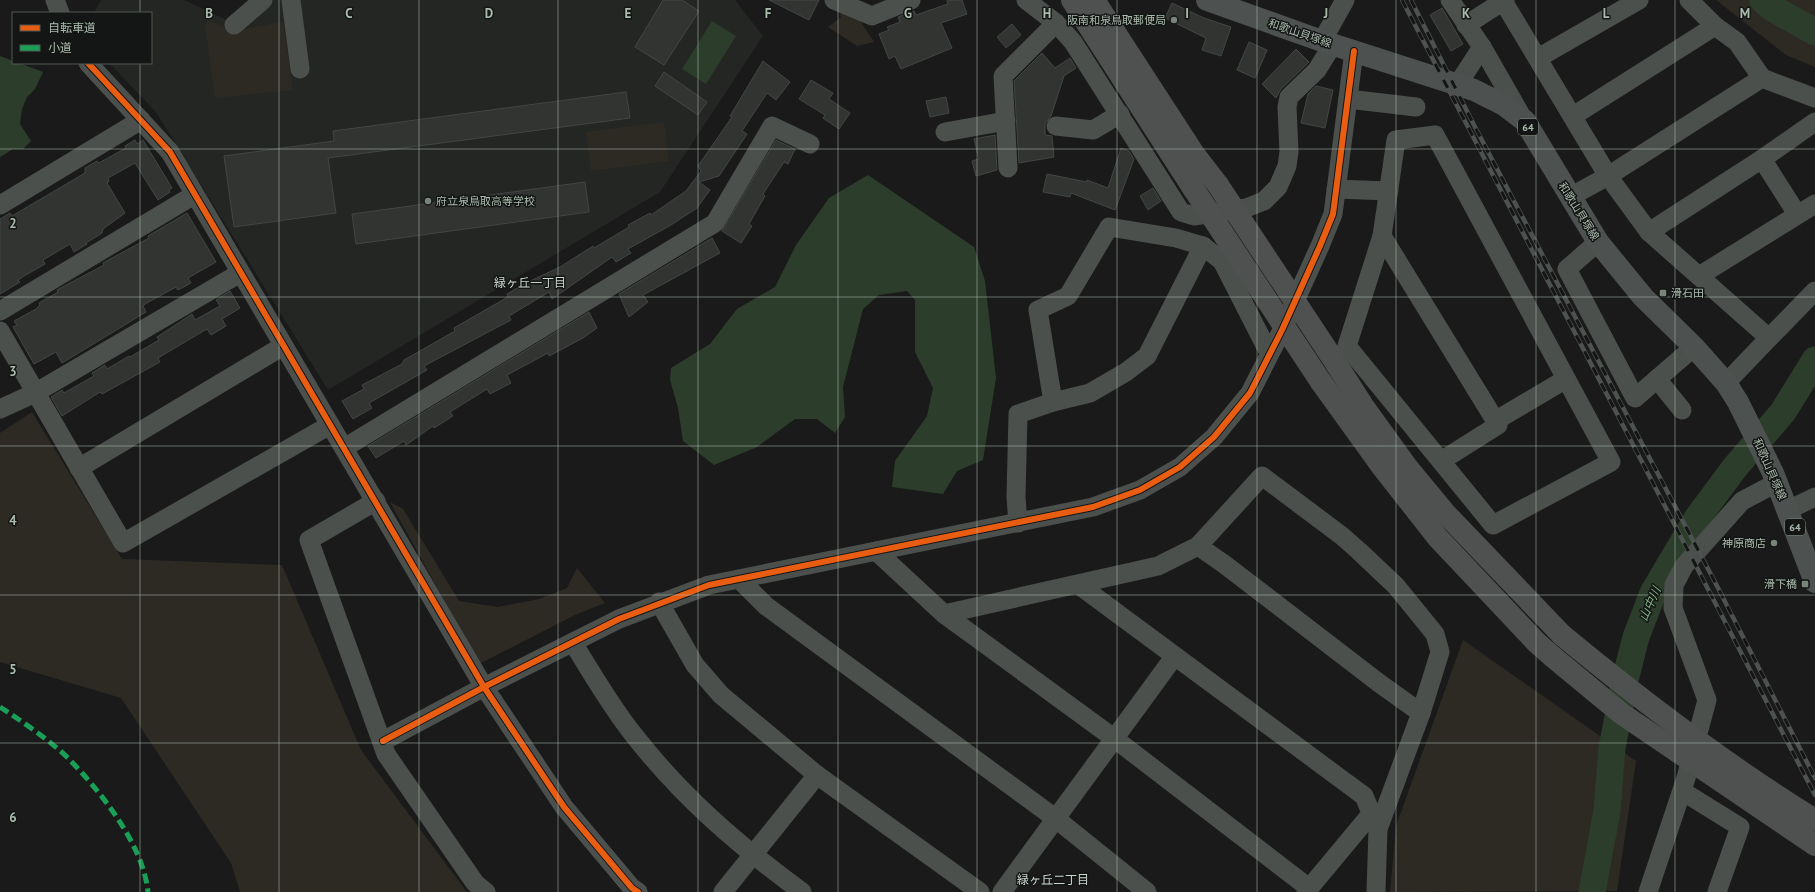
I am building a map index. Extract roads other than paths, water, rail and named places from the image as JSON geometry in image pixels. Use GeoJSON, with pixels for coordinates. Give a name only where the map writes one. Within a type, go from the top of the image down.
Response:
{"type":"FeatureCollection","features":[{"type":"Feature","properties":{"kind":"highway"},"geometry":{"type":"LineString","coordinates":[[1072,0],[1193,188],[1321,382],[1383,468],[1438,538],[1537,644],[1622,714],[1815,845]]}},
{"type":"Feature","properties":{"kind":"highway"},"geometry":{"type":"LineString","coordinates":[[1094,0],[1194,154],[1218,185],[1372,418],[1407,467],[1445,513],[1562,635],[1637,697],[1728,762],[1815,820]]}},
{"type":"Feature","properties":{"kind":"main road","name":"和歌山貝塚線"},"geometry":{"type":"LineString","coordinates":[[1207,0],[1328,43],[1474,90],[1504,105],[1525,121],[1598,242],[1643,297],[1694,347],[1726,383],[1738,402],[1776,478],[1815,582]]}},
{"type":"Feature","properties":{"kind":"street"},"geometry":{"type":"LineString","coordinates":[[55,0],[60,12]]}},
{"type":"Feature","properties":{"kind":"street"},"geometry":{"type":"LineString","coordinates":[[234,25],[264,0]]}},
{"type":"Feature","properties":{"kind":"street"},"geometry":{"type":"LineString","coordinates":[[292,0],[300,68]]}},
{"type":"Feature","properties":{"kind":"street"},"geometry":{"type":"LineString","coordinates":[[834,0],[872,16],[911,0]]}},
{"type":"Feature","properties":{"kind":"street"},"geometry":{"type":"LineString","coordinates":[[1026,0],[1056,23],[1073,42],[1181,212],[1194,216],[1246,208],[1264,200],[1278,187],[1287,166],[1289,152],[1287,107],[1289,97],[1317,70],[1345,0]]}},
{"type":"Feature","properties":{"kind":"street"},"geometry":{"type":"LineString","coordinates":[[1450,0],[1482,47],[1525,121]]}},
{"type":"Feature","properties":{"kind":"street"},"geometry":{"type":"LineString","coordinates":[[1466,25],[1504,0],[1608,176],[1649,232],[1769,338]]}},
{"type":"Feature","properties":{"kind":"street"},"geometry":{"type":"LineString","coordinates":[[1538,58],[1639,0]]}},
{"type":"Feature","properties":{"kind":"street"},"geometry":{"type":"LineString","coordinates":[[1688,0],[1715,26],[1737,42],[1762,78],[1815,98]]}},
{"type":"Feature","properties":{"kind":"street"},"geometry":{"type":"LineString","coordinates":[[1008,168],[1003,76],[1056,23]]}},
{"type":"Feature","properties":{"kind":"street"},"geometry":{"type":"LineString","coordinates":[[1573,116],[1715,26]]}},
{"type":"Feature","properties":{"kind":"street"},"geometry":{"type":"LineString","coordinates":[[1458,84],[1482,47]]}},
{"type":"Feature","properties":{"kind":"street"},"geometry":{"type":"LineString","coordinates":[[383,741],[484,687],[619,619],[659,602],[709,585],[1093,507],[1140,490],[1180,467],[1214,437],[1250,394],[1320,246],[1333,214],[1354,51]]}},
{"type":"Feature","properties":{"kind":"street"},"geometry":{"type":"LineString","coordinates":[[89,64],[170,152],[484,687],[564,807],[599,850],[638,892]]}},
{"type":"Feature","properties":{"kind":"street"},"geometry":{"type":"LineString","coordinates":[[1570,197],[1608,176],[1762,78]]}},
{"type":"Feature","properties":{"kind":"street"},"geometry":{"type":"LineString","coordinates":[[1348,99],[1416,107]]}},
{"type":"Feature","properties":{"kind":"street"},"geometry":{"type":"LineString","coordinates":[[1056,126],[1093,130],[1120,114]]}},
{"type":"Feature","properties":{"kind":"street"},"geometry":{"type":"LineString","coordinates":[[0,205],[142,120]]}},
{"type":"Feature","properties":{"kind":"street"},"geometry":{"type":"LineString","coordinates":[[945,132],[1006,121]]}},
{"type":"Feature","properties":{"kind":"street"},"geometry":{"type":"LineString","coordinates":[[1649,232],[1762,159],[1815,122]]}},
{"type":"Feature","properties":{"kind":"street"},"geometry":{"type":"LineString","coordinates":[[344,448],[715,223],[772,126],[810,144]]}},
{"type":"Feature","properties":{"kind":"street"},"geometry":{"type":"LineString","coordinates":[[1435,135],[1611,462],[1493,524],[1347,346],[1382,236],[1396,140],[1435,135]]}},
{"type":"Feature","properties":{"kind":"street"},"geometry":{"type":"LineString","coordinates":[[1762,159],[1797,214]]}},
{"type":"Feature","properties":{"kind":"street"},"geometry":{"type":"LineString","coordinates":[[1336,189],[1388,191]]}},
{"type":"Feature","properties":{"kind":"street"},"geometry":{"type":"LineString","coordinates":[[0,311],[194,195]]}},
{"type":"Feature","properties":{"kind":"street"},"geometry":{"type":"LineString","coordinates":[[1699,276],[1815,204]]}},
{"type":"Feature","properties":{"kind":"street"},"geometry":{"type":"LineString","coordinates":[[1053,402],[1038,310],[1068,296],[1109,227],[1176,238],[1203,246],[1222,261],[1270,353]]}},
{"type":"Feature","properties":{"kind":"street"},"geometry":{"type":"LineString","coordinates":[[1382,236],[1498,425],[1441,461]]}},
{"type":"Feature","properties":{"kind":"street"},"geometry":{"type":"LineString","coordinates":[[1598,242],[1567,269],[1635,398],[1694,347]]}},
{"type":"Feature","properties":{"kind":"street"},"geometry":{"type":"LineString","coordinates":[[1018,523],[1016,498],[1018,414],[1053,402],[1090,393],[1126,372],[1146,356],[1203,246]]}},
{"type":"Feature","properties":{"kind":"street"},"geometry":{"type":"LineString","coordinates":[[0,409],[36,393],[240,273]]}},
{"type":"Feature","properties":{"kind":"street"},"geometry":{"type":"LineString","coordinates":[[1726,383],[1815,291]]}},
{"type":"Feature","properties":{"kind":"street"},"geometry":{"type":"LineString","coordinates":[[0,331],[122,543],[330,425]]}},
{"type":"Feature","properties":{"kind":"street"},"geometry":{"type":"LineString","coordinates":[[79,468],[283,346]]}},
{"type":"Feature","properties":{"kind":"street"},"geometry":{"type":"LineString","coordinates":[[1495,420],[1566,379]]}},
{"type":"Feature","properties":{"kind":"street"},"geometry":{"type":"LineString","coordinates":[[1657,379],[1682,410]]}},
{"type":"Feature","properties":{"kind":"street"},"geometry":{"type":"LineString","coordinates":[[876,551],[944,614],[1115,739],[1308,890],[1374,822],[1421,712],[1440,652],[1435,634],[1396,586],[1342,536],[1262,476],[1198,546],[1158,566],[1079,585],[944,614]]}},
{"type":"Feature","properties":{"kind":"street"},"geometry":{"type":"LineString","coordinates":[[1648,892],[1682,791],[1707,700],[1673,608],[1674,586],[1684,566],[1742,501],[1776,478]]}},
{"type":"Feature","properties":{"kind":"street"},"geometry":{"type":"LineString","coordinates":[[1788,510],[1815,497]]}},
{"type":"Feature","properties":{"kind":"street"},"geometry":{"type":"LineString","coordinates":[[376,501],[310,540],[383,741],[386,754],[475,883],[486,892]]}},
{"type":"Feature","properties":{"kind":"street"},"geometry":{"type":"LineString","coordinates":[[1198,546],[1224,564],[1379,683],[1421,712]]}},
{"type":"Feature","properties":{"kind":"street"},"geometry":{"type":"LineString","coordinates":[[739,579],[766,606],[1055,818],[1147,892]]}},
{"type":"Feature","properties":{"kind":"street"},"geometry":{"type":"LineString","coordinates":[[1079,585],[1174,657],[1364,796],[1374,822],[1376,892]]}},
{"type":"Feature","properties":{"kind":"street"},"geometry":{"type":"LineString","coordinates":[[659,602],[695,665],[721,695],[817,776],[980,892]]}},
{"type":"Feature","properties":{"kind":"street"},"geometry":{"type":"LineString","coordinates":[[572,643],[632,732],[666,773],[712,820],[753,856],[802,892]]}},
{"type":"Feature","properties":{"kind":"street"},"geometry":{"type":"LineString","coordinates":[[1002,892],[1174,657]]}},
{"type":"Feature","properties":{"kind":"street"},"geometry":{"type":"LineString","coordinates":[[723,892],[817,776]]}},
{"type":"Feature","properties":{"kind":"street"},"geometry":{"type":"LineString","coordinates":[[1682,791],[1740,827],[1717,892]]}},
{"type":"Feature","properties":{"kind":"waterway","name":"山中川"},"geometry":{"type":"LineString","coordinates":[[1763,0],[1772,8],[1815,32]]}},
{"type":"Feature","properties":{"kind":"waterway","name":"山中川"},"geometry":{"type":"LineString","coordinates":[[1592,892],[1607,811],[1612,748],[1625,680],[1636,637],[1653,593],[1698,517],[1736,466],[1783,412],[1815,360]]}},
{"type":"Feature","properties":{"kind":"railway"},"geometry":{"type":"LineString","coordinates":[[1402,0],[1815,795]]}},
{"type":"Feature","properties":{"kind":"railway"},"geometry":{"type":"LineString","coordinates":[[1411,0],[1475,127],[1716,584],[1815,778]]}},
{"type":"Feature","properties":{"kind":"place","name":"阪南和泉鳥取郵便局"},"geometry":{"type":"Point","coordinates":[1174,20]}},
{"type":"Feature","properties":{"kind":"place","name":"府立泉鳥取高等学校"},"geometry":{"type":"Point","coordinates":[428,201]}},
{"type":"Feature","properties":{"kind":"place","name":"滑石田"},"geometry":{"type":"Point","coordinates":[1663,293]}},
{"type":"Feature","properties":{"kind":"place","name":"神原商店"},"geometry":{"type":"Point","coordinates":[1774,543]}},
{"type":"Feature","properties":{"kind":"place","name":"滑下橋"},"geometry":{"type":"Point","coordinates":[1805,584]}},
{"type":"Feature","properties":{"kind":"district","name":"緑ヶ丘一丁目"},"geometry":{"type":"Point","coordinates":[530,283]}},
{"type":"Feature","properties":{"kind":"district","name":"緑ヶ丘二丁目"},"geometry":{"type":"Point","coordinates":[1053,880]}}]}
